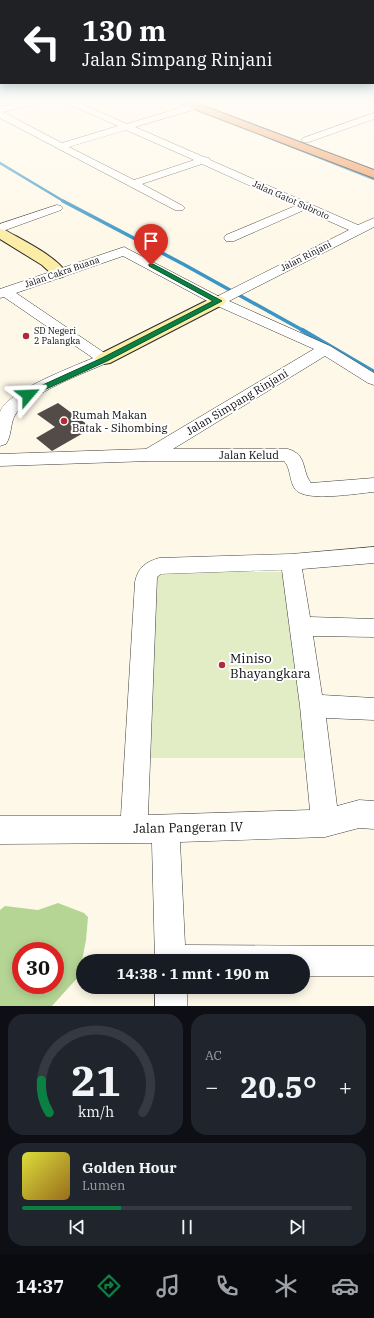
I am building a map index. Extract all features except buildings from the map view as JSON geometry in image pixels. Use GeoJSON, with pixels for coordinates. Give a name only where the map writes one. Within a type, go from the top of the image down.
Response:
{"type":"FeatureCollection","features":[{"type":"Feature","properties":{"kind":"highway"},"geometry":{"type":"LineString","coordinates":[[311,149],[374,174]]}},
{"type":"Feature","properties":{"kind":"highway"},"geometry":{"type":"LineString","coordinates":[[330,149],[374,165]]}},
{"type":"Feature","properties":{"kind":"street"},"geometry":{"type":"LineString","coordinates":[[67,149],[179,208]]}},
{"type":"Feature","properties":{"kind":"street","name":"Jalan Gatot Subroto"},"geometry":{"type":"LineString","coordinates":[[180,149],[359,230]]}},
{"type":"Feature","properties":{"kind":"street"},"geometry":{"type":"LineString","coordinates":[[133,184],[205,160]]}},
{"type":"Feature","properties":{"kind":"street"},"geometry":{"type":"LineString","coordinates":[[230,238],[304,206]]}},
{"type":"Feature","properties":{"kind":"street"},"geometry":{"type":"LineString","coordinates":[[0,228],[57,208]]}},
{"type":"Feature","properties":{"kind":"street","name":"Jalan Rinjani"},"geometry":{"type":"LineString","coordinates":[[0,440],[9,411],[22,399],[374,222]]}},
{"type":"Feature","properties":{"kind":"street"},"geometry":{"type":"LineString","coordinates":[[0,233],[47,262],[59,273]]}},
{"type":"Feature","properties":{"kind":"street","name":"Jalan Cakra Buana"},"geometry":{"type":"LineString","coordinates":[[3,293],[124,250],[229,296]]}},
{"type":"Feature","properties":{"kind":"street"},"geometry":{"type":"LineString","coordinates":[[3,293],[104,359]]}},
{"type":"Feature","properties":{"kind":"street"},"geometry":{"type":"LineString","coordinates":[[229,296],[325,349],[374,380]]}},
{"type":"Feature","properties":{"kind":"street","name":"Jalan Simpang Rinjani"},"geometry":{"type":"LineString","coordinates":[[150,455],[325,349]]}},
{"type":"Feature","properties":{"kind":"street"},"geometry":{"type":"LineString","coordinates":[[0,460],[150,455]]}},
{"type":"Feature","properties":{"kind":"street","name":"Jalan Kelud"},"geometry":{"type":"LineString","coordinates":[[150,455],[288,455],[295,461],[301,485],[304,488],[314,490],[374,486]]}},
{"type":"Feature","properties":{"kind":"street"},"geometry":{"type":"LineString","coordinates":[[134,829],[147,574],[152,568],[159,566],[291,562],[374,555]]}},
{"type":"Feature","properties":{"kind":"street"},"geometry":{"type":"LineString","coordinates":[[291,562],[312,706],[325,823]]}},
{"type":"Feature","properties":{"kind":"street"},"geometry":{"type":"LineString","coordinates":[[300,626],[374,628]]}},
{"type":"Feature","properties":{"kind":"street"},"geometry":{"type":"LineString","coordinates":[[312,706],[374,709]]}},
{"type":"Feature","properties":{"kind":"street","name":"Jalan Pangeran IV"},"geometry":{"type":"LineString","coordinates":[[0,830],[166,829],[325,823],[359,814],[374,815]]}},
{"type":"Feature","properties":{"kind":"street"},"geometry":{"type":"LineString","coordinates":[[166,829],[170,954]]}},
{"type":"Feature","properties":{"kind":"street"},"geometry":{"type":"LineString","coordinates":[[310,964],[374,961]]}},
{"type":"Feature","properties":{"kind":"street"},"geometry":{"type":"LineString","coordinates":[[171,994],[171,1006]]}},
{"type":"Feature","properties":{"kind":"green space","name":"Miniso Bhayangkara"},"geometry":{"type":"Polygon","coordinates":[[[152,572],[284,572],[309,758],[145,758],[152,572]]]}},
{"type":"Feature","properties":{"kind":"green space"},"geometry":{"type":"Polygon","coordinates":[[[58,903],[84,913],[88,917],[83,954],[76,954],[76,979],[64,993],[64,942],[12,942],[12,994],[63,994],[52,1006],[0,1006],[0,910],[5,906],[38,910],[58,903]]]}},
{"type":"Feature","properties":{"kind":"waterway"},"geometry":{"type":"LineString","coordinates":[[298,149],[374,179]]}},
{"type":"Feature","properties":{"kind":"waterway"},"geometry":{"type":"LineString","coordinates":[[0,163],[65,202]]}},
{"type":"Feature","properties":{"kind":"waterway"},"geometry":{"type":"LineString","coordinates":[[63,201],[183,264],[304,331]]}},
{"type":"Feature","properties":{"kind":"waterway"},"geometry":{"type":"LineString","coordinates":[[302,330],[374,372]]}},
{"type":"Feature","properties":{"kind":"place","name":"SD Negeri 2 Palangka"},"geometry":{"type":"Point","coordinates":[26,336]}},
{"type":"Feature","properties":{"kind":"place","name":"Rumah Makan Batak - Sihombing"},"geometry":{"type":"Point","coordinates":[64,421]}},
{"type":"Feature","properties":{"kind":"place","name":"Miniso Bhayangkara"},"geometry":{"type":"Point","coordinates":[222,665]}},
{"type":"Feature","properties":{"kind":"route"},"geometry":{"type":"LineString","coordinates":[[28,395],[104,359],[218,301],[151,265]]}}]}
